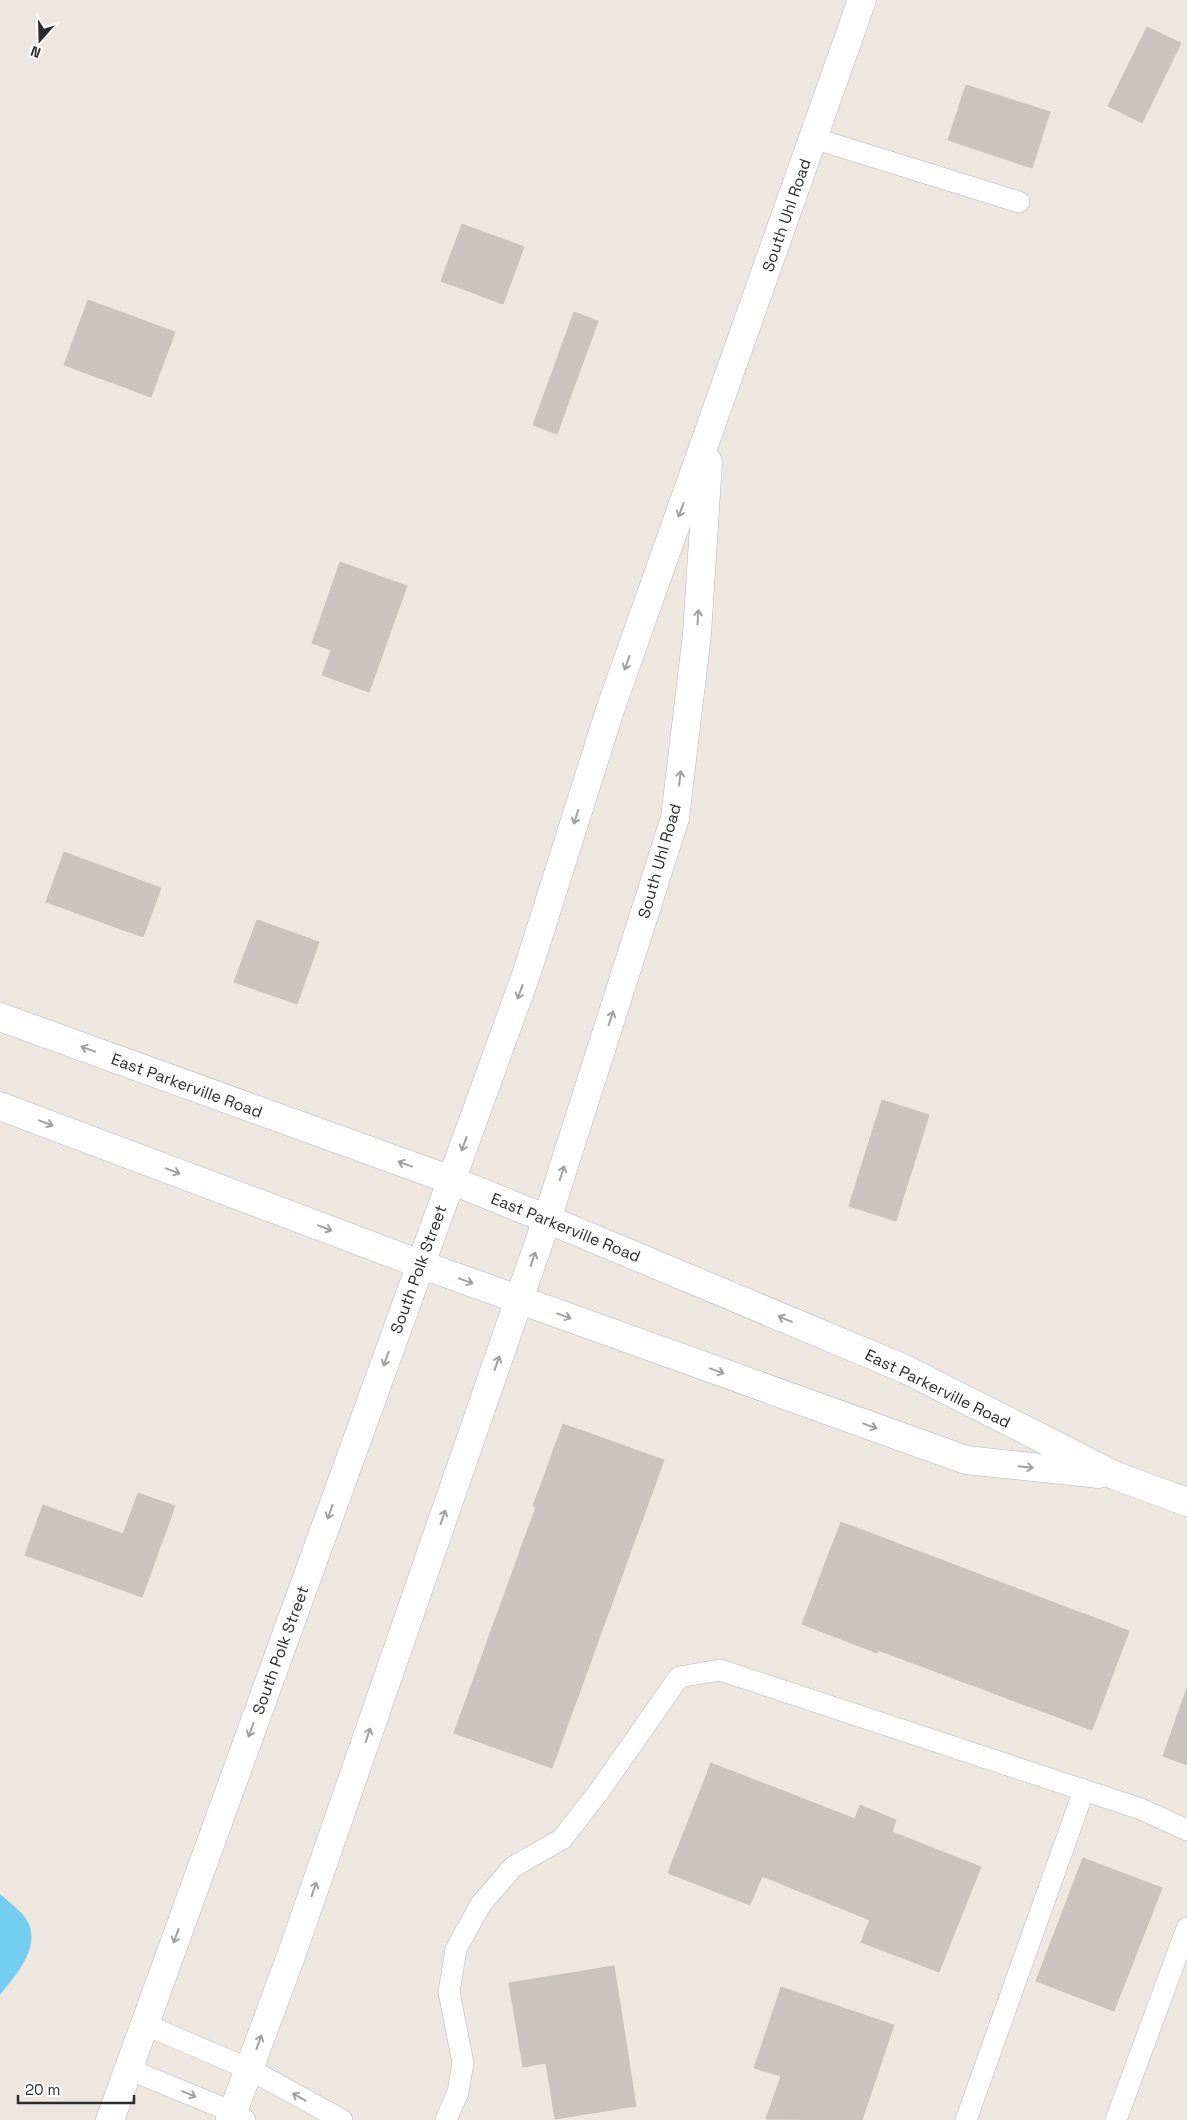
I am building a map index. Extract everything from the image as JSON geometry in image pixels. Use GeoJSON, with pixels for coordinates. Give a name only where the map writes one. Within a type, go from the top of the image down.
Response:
{"type":"FeatureCollection","features":[{"type":"Feature","properties":{"kind":"main road","name":"South Uhl Road"},"geometry":{"type":"LineString","coordinates":[[451,1180],[527,972],[611,708],[862,0]]}},
{"type":"Feature","properties":{"kind":"main road","name":"South Uhl Road"},"geometry":{"type":"LineString","coordinates":[[547,1219],[675,818],[697,634],[710,431]]}},
{"type":"Feature","properties":{"kind":"main road","name":"East Parkerville Road"},"geometry":{"type":"LineString","coordinates":[[0,1017],[451,1180],[547,1219],[904,1369],[1116,1476],[1187,1502]]}},
{"type":"Feature","properties":{"kind":"main road","name":"East Parkerville Road"},"geometry":{"type":"LineString","coordinates":[[0,1106],[420,1264],[966,1460],[1116,1476]]}},
{"type":"Feature","properties":{"kind":"main road","name":"South Polk Street"},"geometry":{"type":"LineString","coordinates":[[110,2120],[451,1180]]}},
{"type":"Feature","properties":{"kind":"main road"},"geometry":{"type":"LineString","coordinates":[[236,2117],[249,2069],[291,1956],[547,1219]]}},
{"type":"Feature","properties":{"kind":"lane"},"geometry":{"type":"LineString","coordinates":[[813,138],[1019,202]]}},
{"type":"Feature","properties":{"kind":"lane"},"geometry":{"type":"LineString","coordinates":[[446,2120],[458,2092],[462,2063],[449,1992],[456,1949],[481,1904],[514,1867],[562,1839],[600,1790],[680,1677],[720,1670],[1141,1809],[1187,1830]]}},
{"type":"Feature","properties":{"kind":"lane"},"geometry":{"type":"LineString","coordinates":[[966,2120],[1084,1790]]}},
{"type":"Feature","properties":{"kind":"lane"},"geometry":{"type":"LineString","coordinates":[[1116,2120],[1187,1928]]}},
{"type":"Feature","properties":{"kind":"lane"},"geometry":{"type":"LineString","coordinates":[[144,2024],[249,2069],[342,2120]]}},
{"type":"Feature","properties":{"kind":"lane"},"geometry":{"type":"LineString","coordinates":[[128,2069],[236,2117]]}},
{"type":"Feature","properties":{"kind":"water"},"geometry":{"type":"Polygon","coordinates":[[[0,1894],[28,1922],[31,1942],[29,1952],[19,1970],[0,1995],[0,1894]]]}},
{"type":"Feature","properties":{"kind":"building"},"geometry":{"type":"Polygon","coordinates":[[[1147,27],[1181,43],[1142,123],[1108,106],[1147,27]]]}},
{"type":"Feature","properties":{"kind":"building"},"geometry":{"type":"Polygon","coordinates":[[[966,85],[1050,112],[1032,168],[948,140],[966,85]]]}},
{"type":"Feature","properties":{"kind":"building"},"geometry":{"type":"Polygon","coordinates":[[[462,224],[524,247],[503,304],[441,281],[462,224]]]}},
{"type":"Feature","properties":{"kind":"building"},"geometry":{"type":"Polygon","coordinates":[[[88,300],[175,332],[151,397],[64,365],[88,300]]]}},
{"type":"Feature","properties":{"kind":"building"},"geometry":{"type":"Polygon","coordinates":[[[574,312],[598,321],[557,434],[533,425],[574,312]]]}},
{"type":"Feature","properties":{"kind":"building"},"geometry":{"type":"Polygon","coordinates":[[[340,562],[407,586],[369,692],[322,675],[331,650],[312,643],[340,562]]]}},
{"type":"Feature","properties":{"kind":"building"},"geometry":{"type":"Polygon","coordinates":[[[64,852],[161,888],[143,937],[46,902],[64,852]]]}},
{"type":"Feature","properties":{"kind":"building"},"geometry":{"type":"Polygon","coordinates":[[[257,920],[319,942],[297,1004],[234,982],[257,920]]]}},
{"type":"Feature","properties":{"kind":"building"},"geometry":{"type":"Polygon","coordinates":[[[882,1100],[929,1115],[896,1221],[849,1206],[882,1100]]]}},
{"type":"Feature","properties":{"kind":"building"},"geometry":{"type":"Polygon","coordinates":[[[563,1424],[664,1460],[552,1768],[454,1733],[536,1507],[533,1506],[563,1424]]]}},
{"type":"Feature","properties":{"kind":"building"},"geometry":{"type":"Polygon","coordinates":[[[138,1493],[175,1506],[142,1597],[25,1555],[43,1505],[123,1534],[138,1493]]]}},
{"type":"Feature","properties":{"kind":"building"},"geometry":{"type":"Polygon","coordinates":[[[841,1522],[1129,1631],[1092,1730],[878,1650],[877,1653],[802,1624],[841,1522]]]}},
{"type":"Feature","properties":{"kind":"building"},"geometry":{"type":"Polygon","coordinates":[[[1187,1688],[1187,1765],[1163,1756],[1187,1688]]]}},
{"type":"Feature","properties":{"kind":"building"},"geometry":{"type":"Polygon","coordinates":[[[711,1763],[855,1819],[860,1805],[896,1820],[892,1832],[981,1867],[939,1972],[861,1942],[870,1920],[762,1876],[750,1905],[668,1873],[711,1763]]]}},
{"type":"Feature","properties":{"kind":"building"},"geometry":{"type":"Polygon","coordinates":[[[1083,1858],[1162,1888],[1114,2011],[1036,1981],[1083,1858]]]}},
{"type":"Feature","properties":{"kind":"building"},"geometry":{"type":"Polygon","coordinates":[[[614,1966],[636,2106],[555,2119],[546,2063],[523,2067],[509,1983],[614,1966]]]}},
{"type":"Feature","properties":{"kind":"building"},"geometry":{"type":"Polygon","coordinates":[[[781,1987],[894,2025],[862,2120],[766,2119],[781,2076],[754,2068],[781,1987]]]}}]}
